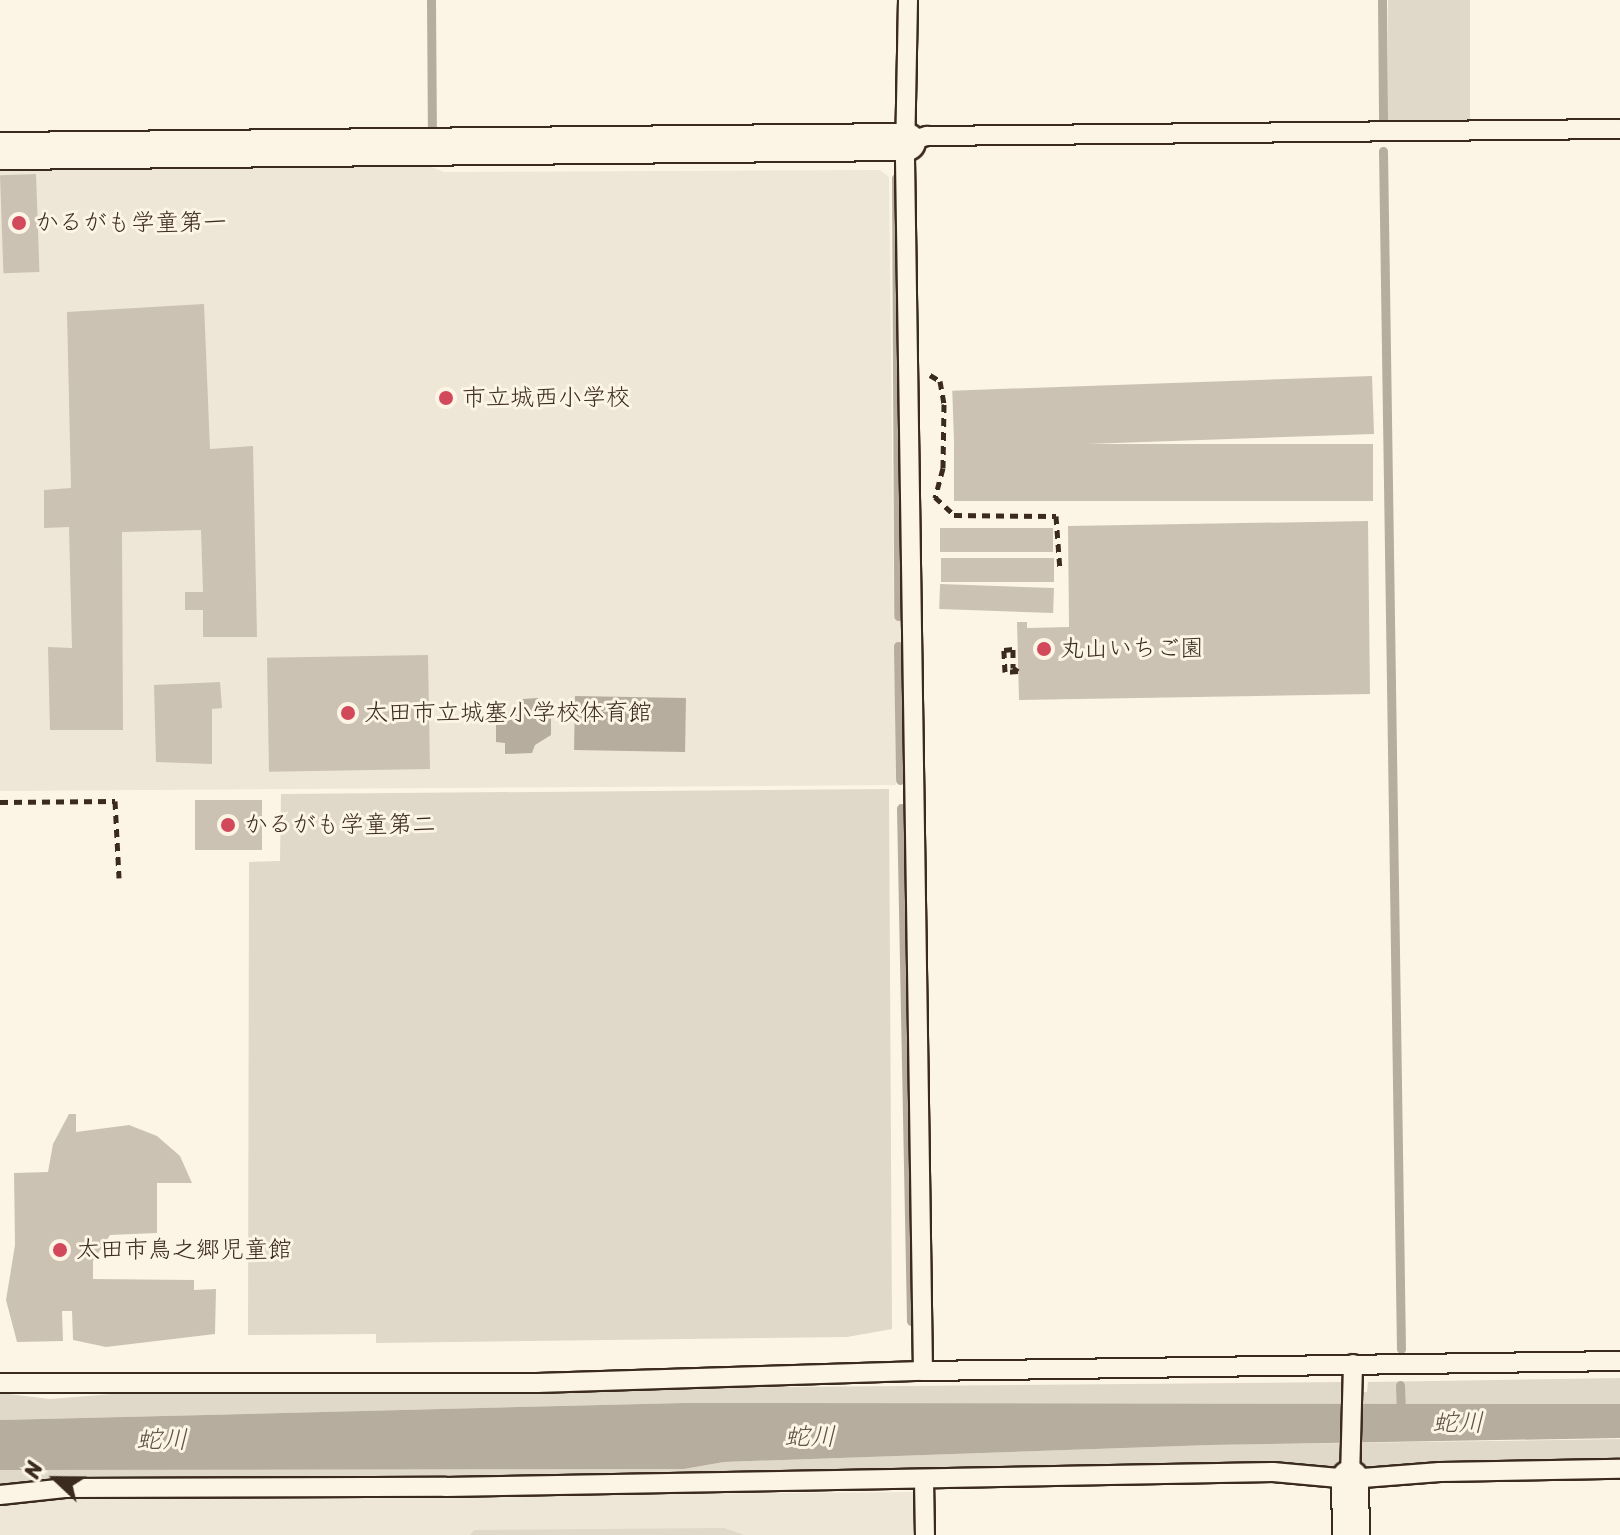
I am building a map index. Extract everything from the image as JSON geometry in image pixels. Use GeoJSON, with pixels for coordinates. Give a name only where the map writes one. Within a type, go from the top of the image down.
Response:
{"type":"FeatureCollection","features":[{"type":"Feature","properties":{"kind":"street"},"geometry":{"type":"LineString","coordinates":[[0,151],[907,142]]}},
{"type":"Feature","properties":{"kind":"street"},"geometry":{"type":"LineString","coordinates":[[1351,1535],[1352,1473]]}},
{"type":"Feature","properties":{"kind":"lane"},"geometry":{"type":"LineString","coordinates":[[908,0],[909,374],[923,1371]]}},
{"type":"Feature","properties":{"kind":"lane"},"geometry":{"type":"LineString","coordinates":[[907,142],[927,136],[1620,129]]}},
{"type":"Feature","properties":{"kind":"lane"},"geometry":{"type":"LineString","coordinates":[[0,1383],[537,1383],[923,1371],[1352,1370],[1620,1361]]}},
{"type":"Feature","properties":{"kind":"lane"},"geometry":{"type":"LineString","coordinates":[[1352,1370],[1352,1473]]}},
{"type":"Feature","properties":{"kind":"lane"},"geometry":{"type":"LineString","coordinates":[[0,1495],[65,1488],[924,1480],[1273,1472],[1620,1469]]}},
{"type":"Feature","properties":{"kind":"lane"},"geometry":{"type":"LineString","coordinates":[[924,1480],[925,1535]]}},
{"type":"Feature","properties":{"kind":"path"},"geometry":{"type":"LineString","coordinates":[[909,374],[928,374],[942,387],[944,452],[935,497]]}},
{"type":"Feature","properties":{"kind":"path"},"geometry":{"type":"LineString","coordinates":[[911,503],[935,497]]}},
{"type":"Feature","properties":{"kind":"path"},"geometry":{"type":"LineString","coordinates":[[935,497],[954,515],[1056,516],[1060,571]]}},
{"type":"Feature","properties":{"kind":"path"},"geometry":{"type":"LineString","coordinates":[[1013,649],[1013,668],[1018,671],[1005,672],[1004,650],[1013,649]]}},
{"type":"Feature","properties":{"kind":"path"},"geometry":{"type":"LineString","coordinates":[[0,802],[115,801],[119,878]]}},
{"type":"Feature","properties":{"kind":"shaded area"},"geometry":{"type":"Polygon","coordinates":[[[1388,0],[1470,0],[1470,122],[1388,122],[1388,0]]]}},
{"type":"Feature","properties":{"kind":"shaded area","name":"市立城西小学校"},"geometry":{"type":"Polygon","coordinates":[[[0,162],[429,166],[444,172],[880,170],[889,177],[894,618],[904,618],[905,645],[895,646],[896,785],[0,791],[0,162]]]}},
{"type":"Feature","properties":{"kind":"shaded area"},"geometry":{"type":"Polygon","coordinates":[[[889,789],[892,1329],[847,1337],[376,1343],[376,1334],[248,1335],[249,862],[280,861],[281,794],[889,789]]]}},
{"type":"Feature","properties":{"kind":"shaded area"},"geometry":{"type":"Polygon","coordinates":[[[1620,1378],[1620,1404],[684,1403],[0,1420],[0,1393],[50,1399],[125,1393],[1342,1382],[1342,1392],[1367,1392],[1368,1382],[1620,1378]]]}},
{"type":"Feature","properties":{"kind":"shaded area"},"geometry":{"type":"Polygon","coordinates":[[[1620,1439],[1620,1461],[686,1479],[46,1480],[0,1485],[0,1470],[684,1469],[724,1462],[1210,1445],[1620,1439]]]}},
{"type":"Feature","properties":{"kind":"shaded area"},"geometry":{"type":"Polygon","coordinates":[[[916,1492],[917,1535],[0,1535],[0,1506],[40,1499],[916,1492]]]}},
{"type":"Feature","properties":{"kind":"shaded area"},"geometry":{"type":"Polygon","coordinates":[[[724,1528],[744,1535],[470,1535],[474,1530],[724,1528]]]}},
{"type":"Feature","properties":{"kind":"water"},"geometry":{"type":"Polygon","coordinates":[[[575,696],[686,698],[685,752],[574,750],[575,696]]]}},
{"type":"Feature","properties":{"kind":"water"},"geometry":{"type":"Polygon","coordinates":[[[538,698],[539,709],[551,709],[551,735],[535,745],[532,753],[505,754],[505,743],[496,742],[496,725],[523,699],[538,698]]]}},
{"type":"Feature","properties":{"kind":"water","name":"蛇川"},"geometry":{"type":"Polygon","coordinates":[[[684,1403],[1620,1404],[1620,1438],[1210,1445],[724,1462],[684,1469],[0,1470],[0,1420],[684,1403]]]}},
{"type":"Feature","properties":{"kind":"building","name":"かるがも学童第一"},"geometry":{"type":"Polygon","coordinates":[[[36,174],[39,272],[3,273],[0,175],[36,174]]]}},
{"type":"Feature","properties":{"kind":"building"},"geometry":{"type":"Polygon","coordinates":[[[204,304],[210,449],[253,446],[257,637],[203,637],[203,610],[185,610],[185,592],[203,592],[201,530],[122,532],[123,730],[50,730],[48,647],[72,648],[69,527],[44,528],[44,490],[71,488],[67,312],[204,304]]]}},
{"type":"Feature","properties":{"kind":"building"},"geometry":{"type":"Polygon","coordinates":[[[1372,376],[1374,434],[954,449],[952,391],[1372,376]]]}},
{"type":"Feature","properties":{"kind":"building"},"geometry":{"type":"Polygon","coordinates":[[[954,444],[1373,444],[1373,501],[954,501],[954,444]]]}},
{"type":"Feature","properties":{"kind":"building"},"geometry":{"type":"Polygon","coordinates":[[[1368,521],[1370,694],[1019,700],[1017,622],[1027,622],[1027,628],[1069,627],[1068,526],[1368,521]]]}},
{"type":"Feature","properties":{"kind":"building"},"geometry":{"type":"Polygon","coordinates":[[[940,528],[1053,528],[1053,552],[940,552],[940,528]]]}},
{"type":"Feature","properties":{"kind":"building"},"geometry":{"type":"Polygon","coordinates":[[[941,558],[1054,558],[1054,582],[941,582],[941,558]]]}},
{"type":"Feature","properties":{"kind":"building"},"geometry":{"type":"Polygon","coordinates":[[[940,584],[1054,588],[1053,613],[939,609],[940,584]]]}},
{"type":"Feature","properties":{"kind":"building","name":"太田市立城塞小学校体育館"},"geometry":{"type":"Polygon","coordinates":[[[428,655],[430,769],[269,772],[267,658],[428,655]]]}},
{"type":"Feature","properties":{"kind":"building"},"geometry":{"type":"Polygon","coordinates":[[[220,682],[222,708],[212,709],[212,764],[156,762],[154,685],[220,682]]]}},
{"type":"Feature","properties":{"kind":"building","name":"かるがも学童第二"},"geometry":{"type":"Polygon","coordinates":[[[195,800],[262,800],[262,850],[195,850],[195,800]]]}},
{"type":"Feature","properties":{"kind":"building"},"geometry":{"type":"Polygon","coordinates":[[[69,1114],[76,1114],[76,1132],[129,1125],[157,1136],[180,1156],[192,1183],[157,1183],[157,1233],[110,1235],[93,1261],[93,1279],[194,1280],[194,1290],[216,1289],[215,1334],[106,1347],[73,1340],[72,1311],[62,1311],[63,1341],[17,1342],[6,1300],[15,1245],[14,1173],[48,1172],[53,1144],[69,1114]]]}},
{"type":"Feature","properties":{"kind":"waterway"},"geometry":{"type":"LineString","coordinates":[[431,0],[432,128]]}},
{"type":"Feature","properties":{"kind":"waterway"},"geometry":{"type":"LineString","coordinates":[[1382,0],[1383,119]]}},
{"type":"Feature","properties":{"kind":"waterway"},"geometry":{"type":"LineString","coordinates":[[1383,151],[1401,1349]]}},
{"type":"Feature","properties":{"kind":"waterway"},"geometry":{"type":"LineString","coordinates":[[896,178],[898,616]]}},
{"type":"Feature","properties":{"kind":"waterway"},"geometry":{"type":"LineString","coordinates":[[898,646],[900,780]]}},
{"type":"Feature","properties":{"kind":"waterway"},"geometry":{"type":"LineString","coordinates":[[901,808],[911,1321]]}},
{"type":"Feature","properties":{"kind":"waterway"},"geometry":{"type":"LineString","coordinates":[[1400,1385],[1401,1414]]}},
{"type":"Feature","properties":{"kind":"place","name":"かるがも学童第一"},"geometry":{"type":"Point","coordinates":[19,223]}},
{"type":"Feature","properties":{"kind":"place","name":"市立城西小学校"},"geometry":{"type":"Point","coordinates":[446,398]}},
{"type":"Feature","properties":{"kind":"place","name":"丸山いちご園"},"geometry":{"type":"Point","coordinates":[1044,649]}},
{"type":"Feature","properties":{"kind":"place","name":"太田市立城塞小学校体育館"},"geometry":{"type":"Point","coordinates":[348,713]}},
{"type":"Feature","properties":{"kind":"place","name":"かるがも学童第二"},"geometry":{"type":"Point","coordinates":[228,825]}},
{"type":"Feature","properties":{"kind":"place","name":"太田市鳥之郷児童館"},"geometry":{"type":"Point","coordinates":[60,1250]}}]}
